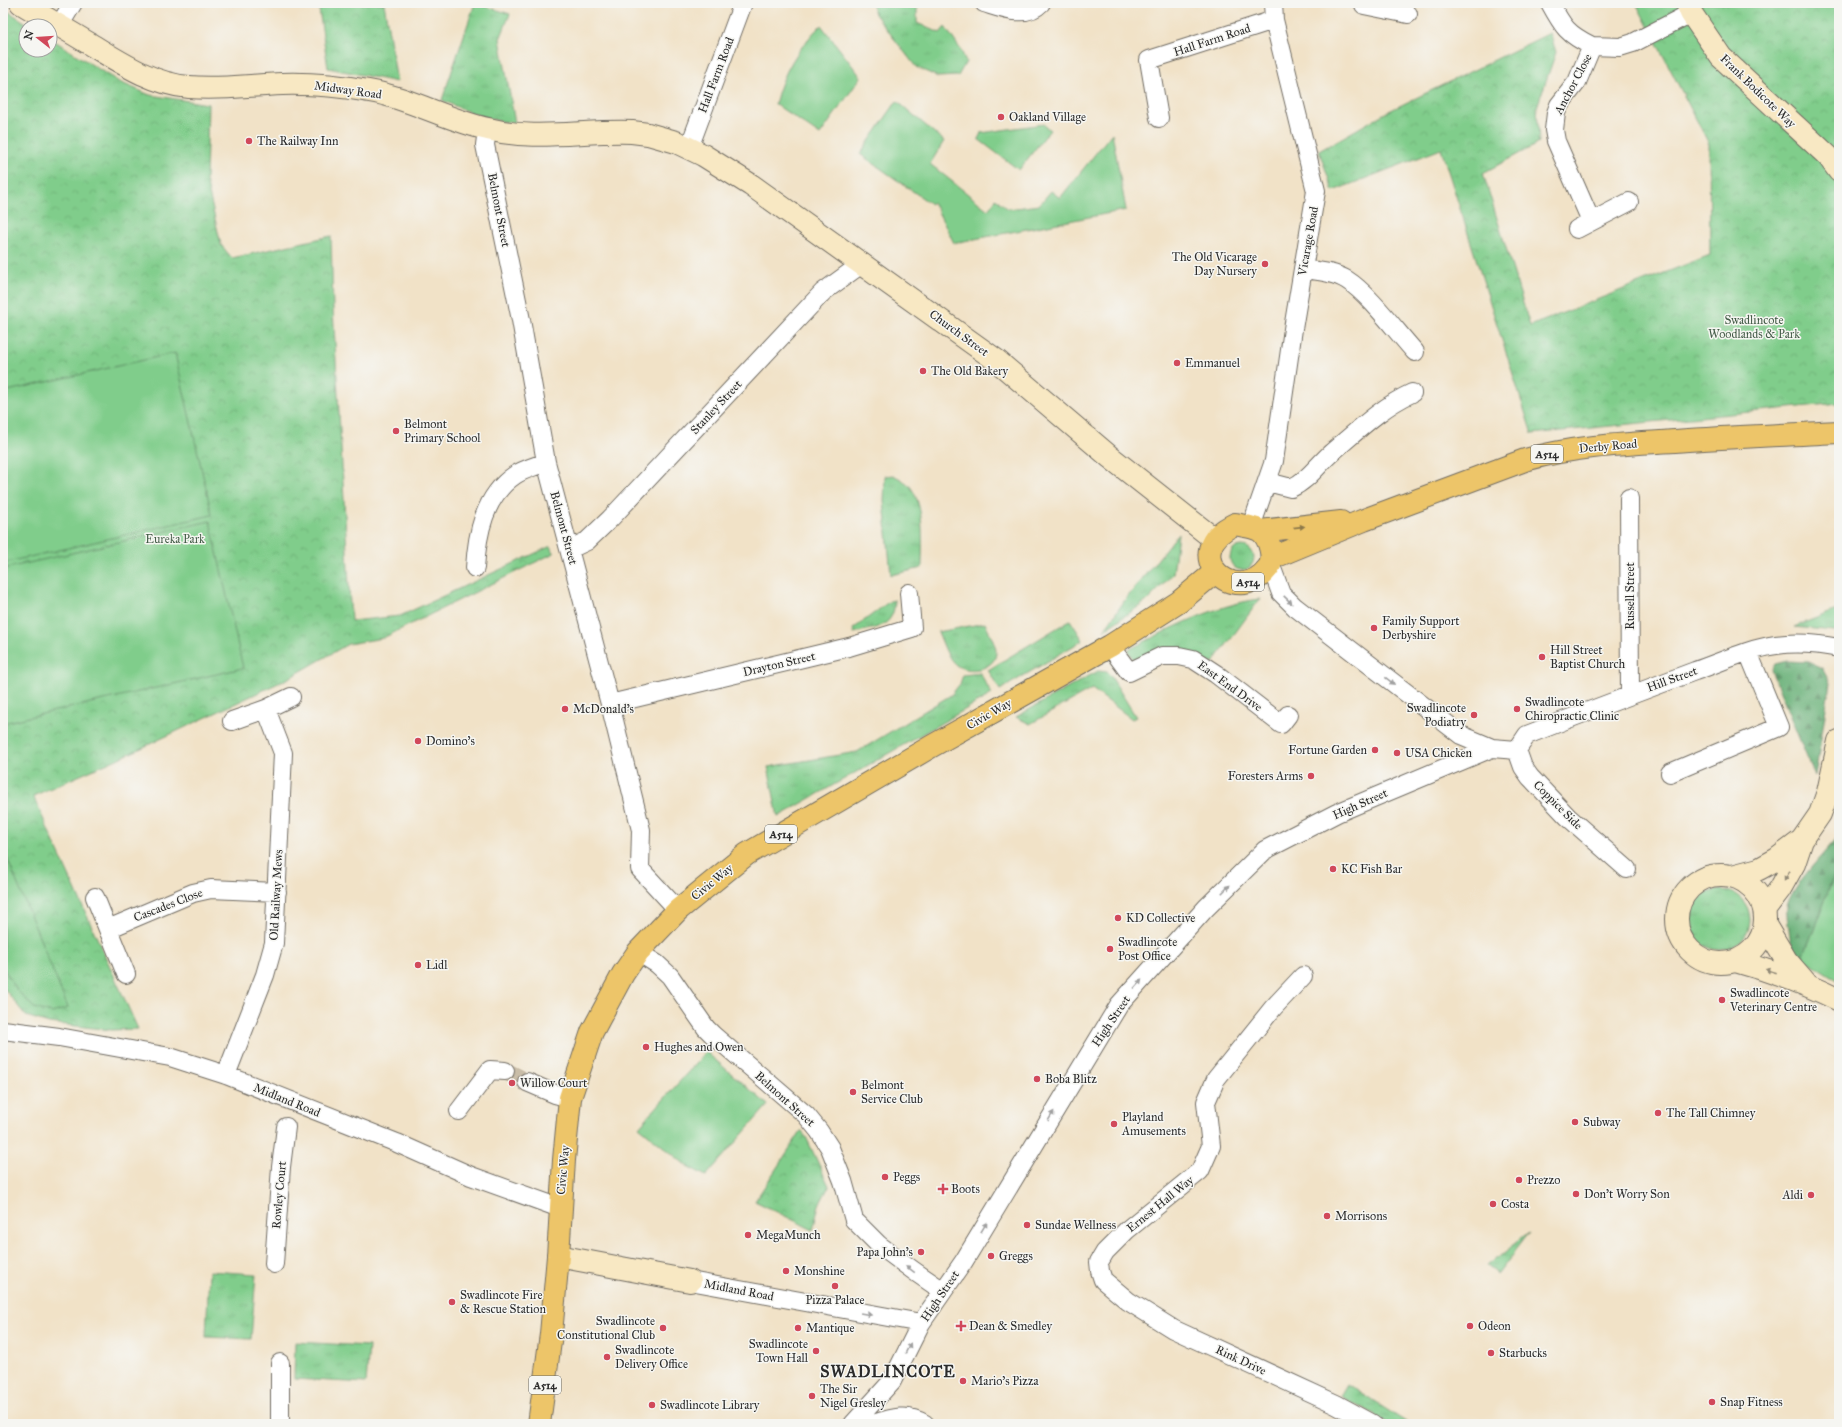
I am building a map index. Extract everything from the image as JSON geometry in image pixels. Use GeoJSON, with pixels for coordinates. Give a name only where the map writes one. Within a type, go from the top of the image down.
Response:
{"type":"FeatureCollection","features":[{"type":"Feature","properties":{"kind":"main road","name":"Midway Road"},"geometry":{"type":"LineString","coordinates":[[21,3],[125,65],[166,83],[195,88],[317,84],[370,91],[405,100],[487,129],[509,134],[533,135],[632,132],[663,138],[689,148]]}},
{"type":"Feature","properties":{"kind":"main road","name":"Frank Bodicote Way"},"geometry":{"type":"LineString","coordinates":[[1689,8],[1721,57],[1828,156],[1839,171]]}},
{"type":"Feature","properties":{"kind":"main road","name":"Church Street"},"geometry":{"type":"LineString","coordinates":[[689,148],[723,166],[751,185],[996,360],[1110,457],[1214,538]]}},
{"type":"Feature","properties":{"kind":"main road","name":"Derby Road"},"geometry":{"type":"LineString","coordinates":[[1271,562],[1364,520],[1525,460],[1552,453],[1615,444],[1839,432]]}},
{"type":"Feature","properties":{"kind":"main road","name":"Derby Road"},"geometry":{"type":"LineString","coordinates":[[1256,529],[1364,520]]}},
{"type":"Feature","properties":{"kind":"main road","name":"A514"},"geometry":{"type":"LineString","coordinates":[[1235,524],[1256,529],[1269,544],[1271,562],[1262,577],[1254,581],[1236,583],[1225,580],[1215,572],[1210,560],[1210,548],[1214,538],[1223,530],[1235,524]]}},
{"type":"Feature","properties":{"kind":"main road","name":"Civic Way"},"geometry":{"type":"LineString","coordinates":[[540,1424],[550,1346],[570,1098],[592,1032],[620,980],[638,952],[678,910],[747,854],[932,746],[1110,646],[1179,602],[1215,572]]}},
{"type":"Feature","properties":{"kind":"main road"},"geometry":{"type":"LineString","coordinates":[[1807,984],[1786,960],[1765,918],[1761,899],[1752,886],[1732,876],[1724,874],[1709,876],[1691,886],[1683,896],[1678,905],[1676,918],[1681,939],[1690,952],[1709,962],[1720,964],[1735,961],[1744,957],[1756,947],[1760,940],[1765,918],[1794,864],[1802,840],[1822,809],[1830,784],[1839,741]]}},
{"type":"Feature","properties":{"kind":"main road"},"geometry":{"type":"LineString","coordinates":[[1732,876],[1759,869],[1802,840]]}},
{"type":"Feature","properties":{"kind":"main road"},"geometry":{"type":"LineString","coordinates":[[1735,961],[1771,971],[1807,984],[1839,1000]]}},
{"type":"Feature","properties":{"kind":"main road","name":"Midland Road"},"geometry":{"type":"LineString","coordinates":[[558,1256],[690,1281]]}},
{"type":"Feature","properties":{"kind":"street"},"geometry":{"type":"LineString","coordinates":[[59,26],[73,3]]}},
{"type":"Feature","properties":{"kind":"street","name":"Hall Farm Road"},"geometry":{"type":"LineString","coordinates":[[689,148],[743,3]]}},
{"type":"Feature","properties":{"kind":"street"},"geometry":{"type":"LineString","coordinates":[[984,3],[1014,12],[1036,8],[1041,3]]}},
{"type":"Feature","properties":{"kind":"street"},"geometry":{"type":"LineString","coordinates":[[1550,3],[1562,25],[1575,38],[1592,46]]}},
{"type":"Feature","properties":{"kind":"street"},"geometry":{"type":"LineString","coordinates":[[1364,5],[1386,6],[1408,14]]}},
{"type":"Feature","properties":{"kind":"street","name":"Anchor Close"},"geometry":{"type":"LineString","coordinates":[[1629,202],[1584,225],[1556,141],[1554,126],[1556,113],[1559,105],[1577,82],[1592,46],[1620,47],[1633,43],[1689,8]]}},
{"type":"Feature","properties":{"kind":"street","name":"Hall Farm Road"},"geometry":{"type":"LineString","coordinates":[[1159,118],[1149,60],[1274,11]]}},
{"type":"Feature","properties":{"kind":"street","name":"Vicarage Road"},"geometry":{"type":"LineString","coordinates":[[1256,529],[1259,502],[1268,482],[1274,461],[1316,191],[1274,11]]}},
{"type":"Feature","properties":{"kind":"street","name":"Belmont Street"},"geometry":{"type":"LineString","coordinates":[[487,129],[485,145],[521,320],[546,462],[570,549],[641,830],[640,869],[678,910]]}},
{"type":"Feature","properties":{"kind":"street","name":"Stanley Street"},"geometry":{"type":"LineString","coordinates":[[570,549],[587,541],[610,519],[823,292],[862,263]]}},
{"type":"Feature","properties":{"kind":"street"},"geometry":{"type":"LineString","coordinates":[[1303,270],[1328,273],[1346,280],[1362,292],[1415,352]]}},
{"type":"Feature","properties":{"kind":"street"},"geometry":{"type":"LineString","coordinates":[[1268,482],[1291,488],[1302,483],[1329,455],[1378,413],[1393,402],[1412,393]]}},
{"type":"Feature","properties":{"kind":"street"},"geometry":{"type":"LineString","coordinates":[[475,568],[476,541],[482,519],[492,499],[514,476],[546,462]]}},
{"type":"Feature","properties":{"kind":"street","name":"Russell Street"},"geometry":{"type":"LineString","coordinates":[[1629,498],[1630,694]]}},
{"type":"Feature","properties":{"kind":"street"},"geometry":{"type":"LineString","coordinates":[[1271,562],[1280,592],[1295,607],[1461,735],[1492,748],[1517,750]]}},
{"type":"Feature","properties":{"kind":"street","name":"Drayton Street"},"geometry":{"type":"LineString","coordinates":[[610,704],[849,647],[912,628],[909,593]]}},
{"type":"Feature","properties":{"kind":"street","name":"Hill Street"},"geometry":{"type":"LineString","coordinates":[[1517,750],[1528,735],[1630,694],[1748,652],[1776,645],[1792,644],[1815,644],[1839,648]]}},
{"type":"Feature","properties":{"kind":"street","name":"East End Drive"},"geometry":{"type":"LineString","coordinates":[[1110,646],[1129,672],[1162,656],[1179,656],[1193,659],[1216,674],[1281,724],[1288,716]]}},
{"type":"Feature","properties":{"kind":"street"},"geometry":{"type":"LineString","coordinates":[[1670,773],[1779,727],[1748,652]]}},
{"type":"Feature","properties":{"kind":"street"},"geometry":{"type":"LineString","coordinates":[[232,721],[266,709],[291,697]]}},
{"type":"Feature","properties":{"kind":"street","name":"Old Railway Mews"},"geometry":{"type":"LineString","coordinates":[[226,1075],[274,943],[283,753],[266,709]]}},
{"type":"Feature","properties":{"kind":"street","name":"High Street"},"geometry":{"type":"LineString","coordinates":[[853,1424],[892,1381],[921,1323],[942,1290],[964,1261],[1119,1005],[1206,908],[1265,850],[1337,813],[1492,748]]}},
{"type":"Feature","properties":{"kind":"street","name":"Coppice Side"},"geometry":{"type":"LineString","coordinates":[[1517,750],[1523,767],[1530,777],[1568,817],[1627,869]]}},
{"type":"Feature","properties":{"kind":"street","name":"Cascades Close"},"geometry":{"type":"LineString","coordinates":[[108,929],[193,894],[211,889],[277,892]]}},
{"type":"Feature","properties":{"kind":"street"},"geometry":{"type":"LineString","coordinates":[[94,897],[126,974]]}},
{"type":"Feature","properties":{"kind":"street","name":"Belmont Street"},"geometry":{"type":"LineString","coordinates":[[638,952],[657,964],[670,976],[706,1028],[806,1115],[819,1131],[830,1148],[843,1181],[854,1220],[879,1245],[942,1290]]}},
{"type":"Feature","properties":{"kind":"street","name":"Ernest Hall Way"},"geometry":{"type":"LineString","coordinates":[[1113,1288],[1103,1280],[1100,1271],[1099,1262],[1105,1252],[1127,1230],[1200,1171],[1210,1146],[1206,1102],[1216,1079],[1273,1008],[1303,976]]}},
{"type":"Feature","properties":{"kind":"street","name":"Midland Road"},"geometry":{"type":"LineString","coordinates":[[3,1030],[59,1037],[170,1057],[226,1075],[397,1143],[471,1176],[560,1208]]}},
{"type":"Feature","properties":{"kind":"street"},"geometry":{"type":"LineString","coordinates":[[459,1111],[490,1070],[505,1071]]}},
{"type":"Feature","properties":{"kind":"street"},"geometry":{"type":"LineString","coordinates":[[527,1082],[555,1094],[570,1098]]}},
{"type":"Feature","properties":{"kind":"street","name":"Rowley Court"},"geometry":{"type":"LineString","coordinates":[[274,1264],[281,1167],[286,1127]]}},
{"type":"Feature","properties":{"kind":"street","name":"Midland Road"},"geometry":{"type":"LineString","coordinates":[[690,1281],[921,1323]]}},
{"type":"Feature","properties":{"kind":"street","name":"Rink Drive"},"geometry":{"type":"LineString","coordinates":[[1113,1288],[1128,1301],[1173,1329],[1336,1404],[1373,1424]]}},
{"type":"Feature","properties":{"kind":"street"},"geometry":{"type":"LineString","coordinates":[[280,1363],[280,1424]]}},
{"type":"Feature","properties":{"kind":"street"},"geometry":{"type":"LineString","coordinates":[[873,1424],[893,1418],[907,1417],[925,1424]]}},
{"type":"Feature","properties":{"kind":"green space"},"geometry":{"type":"Polygon","coordinates":[[[318,3],[384,3],[397,82],[328,68],[318,3]]]}},
{"type":"Feature","properties":{"kind":"green space"},"geometry":{"type":"Polygon","coordinates":[[[475,3],[510,14],[500,39],[515,123],[477,115],[442,100],[475,3]]]}},
{"type":"Feature","properties":{"kind":"green space"},"geometry":{"type":"Polygon","coordinates":[[[872,3],[916,3],[917,23],[940,33],[945,27],[961,50],[966,62],[958,76],[938,77],[916,67],[875,14],[872,3]]]}},
{"type":"Feature","properties":{"kind":"green space","name":"Swadlincote Woodlands & Park"},"geometry":{"type":"Polygon","coordinates":[[[1636,3],[1839,3],[1839,403],[1532,434],[1441,149],[1333,191],[1319,151],[1387,112],[1550,33],[1556,52],[1537,107],[1539,143],[1483,173],[1530,326],[1710,255],[1709,144],[1636,3]]]}},
{"type":"Feature","properties":{"kind":"green space","name":"Eureka Park"},"geometry":{"type":"Polygon","coordinates":[[[3,8],[19,18],[18,58],[58,58],[58,43],[119,82],[150,95],[208,104],[206,180],[221,245],[232,258],[331,236],[333,308],[351,621],[400,616],[551,546],[554,553],[383,638],[348,644],[289,678],[133,752],[33,796],[138,1029],[111,1030],[49,1023],[26,1016],[3,987],[3,8]]]}},
{"type":"Feature","properties":{"kind":"green space"},"geometry":{"type":"Polygon","coordinates":[[[821,25],[861,77],[820,135],[775,104],[782,81],[792,61],[821,25]]]}},
{"type":"Feature","properties":{"kind":"green space"},"geometry":{"type":"Polygon","coordinates":[[[897,101],[944,141],[930,164],[988,210],[996,199],[1008,209],[1039,205],[1051,191],[1060,198],[1112,133],[1126,210],[954,243],[933,202],[931,204],[860,154],[897,101]]]}},
{"type":"Feature","properties":{"kind":"green space"},"geometry":{"type":"Polygon","coordinates":[[[1043,124],[1050,130],[1019,170],[978,139],[981,133],[1043,124]]]}},
{"type":"Feature","properties":{"kind":"green space"},"geometry":{"type":"Polygon","coordinates":[[[175,353],[212,515],[3,563],[3,392],[175,353]]]}},
{"type":"Feature","properties":{"kind":"green space"},"geometry":{"type":"Polygon","coordinates":[[[893,475],[907,483],[917,499],[922,528],[922,568],[891,575],[884,501],[885,476],[893,475]]]}},
{"type":"Feature","properties":{"kind":"green space"},"geometry":{"type":"Polygon","coordinates":[[[210,521],[243,668],[3,723],[3,569],[210,521]]]}},
{"type":"Feature","properties":{"kind":"green space"},"geometry":{"type":"Polygon","coordinates":[[[1178,534],[1173,574],[1147,601],[1104,630],[1125,600],[1178,534]]]}},
{"type":"Feature","properties":{"kind":"green space"},"geometry":{"type":"Polygon","coordinates":[[[1242,546],[1250,550],[1254,558],[1250,566],[1242,570],[1234,566],[1230,558],[1234,550],[1242,546]]]}},
{"type":"Feature","properties":{"kind":"green space"},"geometry":{"type":"Polygon","coordinates":[[[1260,599],[1213,663],[1134,660],[1128,650],[1176,626],[1209,612],[1243,602],[1260,599]]]}},
{"type":"Feature","properties":{"kind":"green space"},"geometry":{"type":"Polygon","coordinates":[[[895,600],[894,609],[888,621],[883,625],[854,633],[853,629],[890,601],[895,600]]]}},
{"type":"Feature","properties":{"kind":"green space"},"geometry":{"type":"Polygon","coordinates":[[[1839,609],[1839,629],[1835,631],[1794,627],[1839,609]]]}},
{"type":"Feature","properties":{"kind":"green space"},"geometry":{"type":"Polygon","coordinates":[[[1070,620],[1083,640],[1000,690],[988,670],[1070,620]]]}},
{"type":"Feature","properties":{"kind":"green space"},"geometry":{"type":"Polygon","coordinates":[[[985,623],[995,645],[995,658],[987,666],[980,669],[974,670],[961,668],[956,665],[948,654],[938,632],[985,623]]]}},
{"type":"Feature","properties":{"kind":"green space"},"geometry":{"type":"Polygon","coordinates":[[[1787,661],[1809,662],[1822,668],[1830,683],[1815,777],[1771,670],[1775,664],[1787,661]]]}},
{"type":"Feature","properties":{"kind":"green space"},"geometry":{"type":"Polygon","coordinates":[[[1098,671],[1107,672],[1110,675],[1136,717],[1132,719],[1092,689],[1030,724],[1016,717],[1098,671]]]}},
{"type":"Feature","properties":{"kind":"green space"},"geometry":{"type":"Polygon","coordinates":[[[980,673],[992,694],[778,817],[768,767],[857,752],[951,695],[960,684],[963,675],[980,673]]]}},
{"type":"Feature","properties":{"kind":"green space"},"geometry":{"type":"Polygon","coordinates":[[[1839,835],[1839,863],[1803,958],[1796,952],[1791,942],[1787,918],[1789,899],[1801,880],[1839,835]]]}},
{"type":"Feature","properties":{"kind":"green space"},"geometry":{"type":"Polygon","coordinates":[[[3,848],[68,1008],[52,1013],[34,1008],[17,990],[3,967],[3,848]]]}},
{"type":"Feature","properties":{"kind":"green space"},"geometry":{"type":"Polygon","coordinates":[[[1839,863],[1839,981],[1803,958],[1839,863]]]}},
{"type":"Feature","properties":{"kind":"green space"},"geometry":{"type":"Polygon","coordinates":[[[1720,890],[1732,892],[1745,903],[1748,908],[1750,920],[1748,932],[1737,945],[1732,948],[1720,950],[1708,948],[1695,937],[1692,932],[1690,920],[1692,908],[1703,895],[1708,892],[1720,890]]]}},
{"type":"Feature","properties":{"kind":"green space"},"geometry":{"type":"Polygon","coordinates":[[[706,1052],[768,1105],[706,1176],[687,1166],[639,1127],[706,1052]]]}},
{"type":"Feature","properties":{"kind":"green space"},"geometry":{"type":"Polygon","coordinates":[[[801,1131],[806,1137],[829,1186],[819,1205],[813,1230],[755,1201],[801,1131]]]}},
{"type":"Feature","properties":{"kind":"green space"},"geometry":{"type":"Polygon","coordinates":[[[1529,1233],[1498,1274],[1487,1266],[1529,1233]]]}},
{"type":"Feature","properties":{"kind":"green space"},"geometry":{"type":"Polygon","coordinates":[[[209,1271],[256,1274],[251,1339],[206,1337],[209,1271]]]}},
{"type":"Feature","properties":{"kind":"green space"},"geometry":{"type":"Polygon","coordinates":[[[295,1342],[369,1346],[366,1383],[294,1379],[295,1342]]]}},
{"type":"Feature","properties":{"kind":"green space"},"geometry":{"type":"Polygon","coordinates":[[[1347,1384],[1409,1424],[1390,1424],[1340,1396],[1347,1384]]]}},
{"type":"Feature","properties":{"kind":"tunnel"},"geometry":{"type":"LineString","coordinates":[[505,1071],[527,1082]]}},
{"type":"Feature","properties":{"kind":"place","name":"Oakland Village"},"geometry":{"type":"Point","coordinates":[1001,117]}},
{"type":"Feature","properties":{"kind":"place","name":"The Railway Inn"},"geometry":{"type":"Point","coordinates":[249,141]}},
{"type":"Feature","properties":{"kind":"place","name":"The Old Vicarage Day Nursery"},"geometry":{"type":"Point","coordinates":[1265,264]}},
{"type":"Feature","properties":{"kind":"place","name":"Emmanuel"},"geometry":{"type":"Point","coordinates":[1177,363]}},
{"type":"Feature","properties":{"kind":"place","name":"The Old Bakery"},"geometry":{"type":"Point","coordinates":[923,371]}},
{"type":"Feature","properties":{"kind":"place","name":"Belmont Primary School"},"geometry":{"type":"Point","coordinates":[396,431]}},
{"type":"Feature","properties":{"kind":"place","name":"Family Support Derbyshire"},"geometry":{"type":"Point","coordinates":[1374,628]}},
{"type":"Feature","properties":{"kind":"place","name":"Hill Street Baptist Church"},"geometry":{"type":"Point","coordinates":[1542,657]}},
{"type":"Feature","properties":{"kind":"place","name":"McDonald's"},"geometry":{"type":"Point","coordinates":[565,709]}},
{"type":"Feature","properties":{"kind":"place","name":"Swadlincote Chiropractic Clinic"},"geometry":{"type":"Point","coordinates":[1517,709]}},
{"type":"Feature","properties":{"kind":"place","name":"Swadlincote Podiatry"},"geometry":{"type":"Point","coordinates":[1474,715]}},
{"type":"Feature","properties":{"kind":"place","name":"Domino's"},"geometry":{"type":"Point","coordinates":[418,741]}},
{"type":"Feature","properties":{"kind":"place","name":"Fortune Garden"},"geometry":{"type":"Point","coordinates":[1375,750]}},
{"type":"Feature","properties":{"kind":"place","name":"USA Chicken"},"geometry":{"type":"Point","coordinates":[1397,753]}},
{"type":"Feature","properties":{"kind":"place","name":"Foresters Arms"},"geometry":{"type":"Point","coordinates":[1311,776]}},
{"type":"Feature","properties":{"kind":"place","name":"KC Fish Bar"},"geometry":{"type":"Point","coordinates":[1333,869]}},
{"type":"Feature","properties":{"kind":"place","name":"KD Collective"},"geometry":{"type":"Point","coordinates":[1118,918]}},
{"type":"Feature","properties":{"kind":"place","name":"Swadlincote Post Office"},"geometry":{"type":"Point","coordinates":[1110,949]}},
{"type":"Feature","properties":{"kind":"place","name":"Lidl"},"geometry":{"type":"Point","coordinates":[418,965]}},
{"type":"Feature","properties":{"kind":"place","name":"Swadlincote Veterinary Centre"},"geometry":{"type":"Point","coordinates":[1722,1000]}},
{"type":"Feature","properties":{"kind":"place","name":"Hughes and Owen"},"geometry":{"type":"Point","coordinates":[646,1047]}},
{"type":"Feature","properties":{"kind":"place","name":"Boba Blitz"},"geometry":{"type":"Point","coordinates":[1037,1079]}},
{"type":"Feature","properties":{"kind":"place","name":"Willow Court"},"geometry":{"type":"Point","coordinates":[512,1083]}},
{"type":"Feature","properties":{"kind":"place","name":"Belmont Service Club"},"geometry":{"type":"Point","coordinates":[853,1092]}},
{"type":"Feature","properties":{"kind":"place","name":"The Tall Chimney"},"geometry":{"type":"Point","coordinates":[1658,1113]}},
{"type":"Feature","properties":{"kind":"place","name":"Subway"},"geometry":{"type":"Point","coordinates":[1575,1122]}},
{"type":"Feature","properties":{"kind":"place","name":"Playland Amusements"},"geometry":{"type":"Point","coordinates":[1114,1124]}},
{"type":"Feature","properties":{"kind":"place","name":"Peggs"},"geometry":{"type":"Point","coordinates":[885,1177]}},
{"type":"Feature","properties":{"kind":"place","name":"Prezzo"},"geometry":{"type":"Point","coordinates":[1519,1180]}},
{"type":"Feature","properties":{"kind":"place","name":"Boots"},"geometry":{"type":"Point","coordinates":[943,1189]}},
{"type":"Feature","properties":{"kind":"place","name":"Don't Worry Son"},"geometry":{"type":"Point","coordinates":[1576,1194]}},
{"type":"Feature","properties":{"kind":"place","name":"Aldi"},"geometry":{"type":"Point","coordinates":[1811,1195]}},
{"type":"Feature","properties":{"kind":"place","name":"Costa"},"geometry":{"type":"Point","coordinates":[1493,1204]}},
{"type":"Feature","properties":{"kind":"place","name":"Morrisons"},"geometry":{"type":"Point","coordinates":[1327,1216]}},
{"type":"Feature","properties":{"kind":"place","name":"Sundae Wellness"},"geometry":{"type":"Point","coordinates":[1027,1225]}},
{"type":"Feature","properties":{"kind":"place","name":"MegaMunch"},"geometry":{"type":"Point","coordinates":[748,1235]}},
{"type":"Feature","properties":{"kind":"place","name":"Papa John's"},"geometry":{"type":"Point","coordinates":[921,1252]}},
{"type":"Feature","properties":{"kind":"place","name":"Greggs"},"geometry":{"type":"Point","coordinates":[991,1256]}},
{"type":"Feature","properties":{"kind":"place","name":"Monshine"},"geometry":{"type":"Point","coordinates":[786,1271]}},
{"type":"Feature","properties":{"kind":"place","name":"Pizza Palace"},"geometry":{"type":"Point","coordinates":[835,1286]}},
{"type":"Feature","properties":{"kind":"place","name":"Swadlincote Fire & Rescue Station"},"geometry":{"type":"Point","coordinates":[452,1302]}},
{"type":"Feature","properties":{"kind":"place","name":"Dean & Smedley"},"geometry":{"type":"Point","coordinates":[961,1326]}},
{"type":"Feature","properties":{"kind":"place","name":"Odeon"},"geometry":{"type":"Point","coordinates":[1470,1326]}},
{"type":"Feature","properties":{"kind":"place","name":"Swadlincote Constitutional Club"},"geometry":{"type":"Point","coordinates":[663,1328]}},
{"type":"Feature","properties":{"kind":"place","name":"Mantique"},"geometry":{"type":"Point","coordinates":[798,1328]}},
{"type":"Feature","properties":{"kind":"place","name":"Swadlincote Town Hall"},"geometry":{"type":"Point","coordinates":[816,1351]}},
{"type":"Feature","properties":{"kind":"place","name":"Starbucks"},"geometry":{"type":"Point","coordinates":[1491,1353]}},
{"type":"Feature","properties":{"kind":"place","name":"Swadlincote Delivery Office"},"geometry":{"type":"Point","coordinates":[607,1357]}},
{"type":"Feature","properties":{"kind":"place","name":"Mario's Pizza"},"geometry":{"type":"Point","coordinates":[963,1381]}},
{"type":"Feature","properties":{"kind":"place","name":"The Sir Nigel Gresley"},"geometry":{"type":"Point","coordinates":[812,1396]}},
{"type":"Feature","properties":{"kind":"place","name":"Snap Fitness"},"geometry":{"type":"Point","coordinates":[1712,1402]}},
{"type":"Feature","properties":{"kind":"place","name":"Swadlincote Library"},"geometry":{"type":"Point","coordinates":[652,1405]}},
{"type":"Feature","properties":{"kind":"district","name":"SWADLINCOTE"},"geometry":{"type":"Point","coordinates":[888,1371]}}]}
